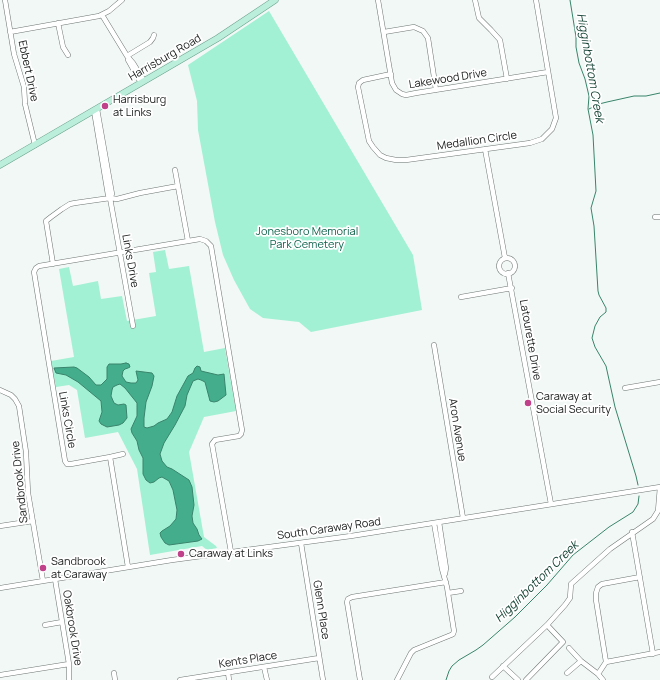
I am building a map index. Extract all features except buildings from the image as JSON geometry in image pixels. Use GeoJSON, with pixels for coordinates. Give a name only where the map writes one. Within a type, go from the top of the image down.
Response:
{"type":"FeatureCollection","features":[{"type":"Feature","properties":{"kind":"main road","name":"Harrisburg Road"},"geometry":{"type":"LineString","coordinates":[[0,165],[218,38],[275,0]]}},
{"type":"Feature","properties":{"kind":"street","name":"Ebbert Drive"},"geometry":{"type":"LineString","coordinates":[[5,0],[15,58],[24,86],[26,104],[35,145]]}},
{"type":"Feature","properties":{"kind":"street"},"geometry":{"type":"LineString","coordinates":[[10,32],[102,15],[111,10],[122,0]]}},
{"type":"Feature","properties":{"kind":"street","name":"Lakewood Drive"},"geometry":{"type":"LineString","coordinates":[[378,0],[391,74],[395,88],[402,94],[406,95],[548,72]]}},
{"type":"Feature","properties":{"kind":"street"},"geometry":{"type":"LineString","coordinates":[[474,0],[479,18],[500,40],[507,79]]}},
{"type":"Feature","properties":{"kind":"street","name":"Medallion Circle"},"geometry":{"type":"LineString","coordinates":[[391,74],[363,80],[359,83],[358,87],[369,140],[380,155],[396,160],[530,143],[542,139],[552,129],[556,118],[536,0]]}},
{"type":"Feature","properties":{"kind":"street"},"geometry":{"type":"LineString","coordinates":[[102,15],[127,56],[130,64],[143,82]]}},
{"type":"Feature","properties":{"kind":"street"},"geometry":{"type":"LineString","coordinates":[[58,23],[63,48],[68,55]]}},
{"type":"Feature","properties":{"kind":"street"},"geometry":{"type":"LineString","coordinates":[[384,32],[414,27],[423,31],[428,38],[436,90]]}},
{"type":"Feature","properties":{"kind":"street"},"geometry":{"type":"LineString","coordinates":[[127,56],[150,42],[154,35]]}},
{"type":"Feature","properties":{"kind":"street","name":"Links Drive"},"geometry":{"type":"LineString","coordinates":[[95,110],[108,195],[110,198],[133,326]]}},
{"type":"Feature","properties":{"kind":"street"},"geometry":{"type":"LineString","coordinates":[[485,149],[505,258]]}},
{"type":"Feature","properties":{"kind":"street"},"geometry":{"type":"LineString","coordinates":[[175,170],[188,241]]}},
{"type":"Feature","properties":{"kind":"street"},"geometry":{"type":"LineString","coordinates":[[53,264],[46,221],[70,204],[110,198],[117,199],[178,186]]}},
{"type":"Feature","properties":{"kind":"street","name":"Links Circle"},"geometry":{"type":"LineString","coordinates":[[110,457],[71,464],[67,464],[65,461],[33,274],[34,270],[39,266],[200,239],[206,240],[210,246],[242,430],[239,436],[215,440],[212,444],[231,552]]}},
{"type":"Feature","properties":{"kind":"street"},"geometry":{"type":"LineString","coordinates":[[505,258],[511,259],[514,263],[513,271],[508,273],[500,270],[499,266],[500,260],[505,258]]}},
{"type":"Feature","properties":{"kind":"street","name":"Latourette Drive"},"geometry":{"type":"LineString","coordinates":[[508,273],[551,504]]}},
{"type":"Feature","properties":{"kind":"street"},"geometry":{"type":"LineString","coordinates":[[460,297],[512,288]]}},
{"type":"Feature","properties":{"kind":"street","name":"Aron Avenue"},"geometry":{"type":"LineString","coordinates":[[434,345],[462,518]]}},
{"type":"Feature","properties":{"kind":"street"},"geometry":{"type":"LineString","coordinates":[[625,388],[660,382]]}},
{"type":"Feature","properties":{"kind":"street","name":"Sandbrook Drive"},"geometry":{"type":"LineString","coordinates":[[0,390],[16,399],[18,406],[26,452],[27,487],[43,581]]}},
{"type":"Feature","properties":{"kind":"street"},"geometry":{"type":"LineString","coordinates":[[123,454],[110,457],[128,567]]}},
{"type":"Feature","properties":{"kind":"street"},"geometry":{"type":"LineString","coordinates":[[492,677],[546,625],[570,598],[571,584],[610,549],[632,532],[650,521],[657,513],[660,487]]}},
{"type":"Feature","properties":{"kind":"street","name":"South Caraway Road"},"geometry":{"type":"LineString","coordinates":[[0,588],[128,567],[301,543],[660,487]]}},
{"type":"Feature","properties":{"kind":"street"},"geometry":{"type":"LineString","coordinates":[[0,526],[33,520]]}},
{"type":"Feature","properties":{"kind":"street"},"geometry":{"type":"LineString","coordinates":[[397,680],[414,650],[453,634],[454,631],[446,580],[446,568],[436,522]]}},
{"type":"Feature","properties":{"kind":"street"},"geometry":{"type":"LineString","coordinates":[[632,532],[653,654]]}},
{"type":"Feature","properties":{"kind":"street","name":"Glenn Place"},"geometry":{"type":"LineString","coordinates":[[301,543],[323,680]]}},
{"type":"Feature","properties":{"kind":"street"},"geometry":{"type":"LineString","coordinates":[[598,674],[606,662],[596,600],[598,587],[602,584],[640,577]]}},
{"type":"Feature","properties":{"kind":"street","name":"Oakbrook Drive"},"geometry":{"type":"LineString","coordinates":[[55,579],[69,664],[69,680]]}},
{"type":"Feature","properties":{"kind":"street"},"geometry":{"type":"LineString","coordinates":[[360,680],[347,602],[348,599],[352,597],[446,580]]}},
{"type":"Feature","properties":{"kind":"street"},"geometry":{"type":"LineString","coordinates":[[448,593],[461,591]]}},
{"type":"Feature","properties":{"kind":"street"},"geometry":{"type":"LineString","coordinates":[[45,625],[62,622]]}},
{"type":"Feature","properties":{"kind":"street"},"geometry":{"type":"LineString","coordinates":[[526,680],[563,642],[546,625]]}},
{"type":"Feature","properties":{"kind":"street"},"geometry":{"type":"LineString","coordinates":[[569,648],[581,661],[598,674],[603,680]]}},
{"type":"Feature","properties":{"kind":"street"},"geometry":{"type":"LineString","coordinates":[[606,662],[660,652]]}},
{"type":"Feature","properties":{"kind":"street","name":"Kents Place"},"geometry":{"type":"LineString","coordinates":[[180,680],[319,658]]}},
{"type":"Feature","properties":{"kind":"street"},"geometry":{"type":"LineString","coordinates":[[567,673],[581,661]]}},
{"type":"Feature","properties":{"kind":"street"},"geometry":{"type":"LineString","coordinates":[[0,675],[69,664]]}},
{"type":"Feature","properties":{"kind":"street"},"geometry":{"type":"LineString","coordinates":[[503,666],[518,680]]}},
{"type":"Feature","properties":{"kind":"street"},"geometry":{"type":"LineString","coordinates":[[264,667],[267,680]]}},
{"type":"Feature","properties":{"kind":"street"},"geometry":{"type":"LineString","coordinates":[[228,672],[229,680]]}},
{"type":"Feature","properties":{"kind":"street"},"geometry":{"type":"LineString","coordinates":[[114,673],[115,680]]}},
{"type":"Feature","properties":{"kind":"green space","name":"Jonesboro Memorial Park Cemetery"},"geometry":{"type":"Polygon","coordinates":[[[269,11],[413,255],[422,310],[311,332],[299,322],[263,318],[250,309],[234,280],[223,255],[215,222],[198,130],[197,101],[188,65],[269,11]]]}},
{"type":"Feature","properties":{"kind":"green space"},"geometry":{"type":"Polygon","coordinates":[[[165,250],[169,269],[189,266],[204,352],[225,348],[236,411],[204,417],[189,452],[204,537],[217,548],[207,550],[202,546],[150,555],[137,469],[118,432],[85,438],[77,390],[69,385],[56,387],[51,361],[74,357],[59,269],[69,267],[73,286],[98,281],[101,299],[122,296],[127,321],[156,316],[149,273],[156,272],[153,252],[165,250]]]}},
{"type":"Feature","properties":{"kind":"shaded area"},"geometry":{"type":"Polygon","coordinates":[[[109,364],[129,364],[130,367],[123,371],[122,376],[126,382],[136,383],[138,380],[136,371],[152,373],[154,376],[146,402],[144,427],[147,428],[167,419],[172,412],[177,396],[188,376],[193,373],[197,366],[200,367],[201,371],[218,375],[224,374],[226,395],[214,402],[210,401],[205,382],[198,379],[193,381],[187,395],[185,406],[164,443],[160,454],[162,461],[167,467],[189,480],[192,487],[194,505],[192,516],[193,523],[202,539],[198,541],[169,545],[165,543],[161,537],[160,533],[170,526],[176,519],[177,510],[173,490],[169,481],[162,477],[150,483],[146,480],[143,474],[143,458],[131,429],[137,416],[137,403],[125,388],[120,384],[113,387],[111,396],[114,403],[118,405],[126,405],[127,418],[119,425],[107,427],[99,421],[102,412],[101,401],[78,382],[66,375],[56,373],[54,368],[77,368],[89,377],[96,385],[101,385],[107,379],[107,367],[109,364]]]}},
{"type":"Feature","properties":{"kind":"waterway","name":"Higginbottom Creek"},"geometry":{"type":"LineString","coordinates":[[570,0],[579,63],[589,96],[588,109],[593,135],[596,191],[591,208],[594,226],[598,291],[606,308],[606,312],[600,317],[595,326],[592,338],[595,347],[606,366],[615,407],[638,485]]}},
{"type":"Feature","properties":{"kind":"waterway"},"geometry":{"type":"LineString","coordinates":[[589,109],[607,102],[634,96],[646,96],[660,93]]}},
{"type":"Feature","properties":{"kind":"waterway","name":"Higginbottom Creek"},"geometry":{"type":"LineString","coordinates":[[446,680],[452,666],[483,645],[515,617],[547,585],[573,555],[609,527],[633,512],[638,504],[639,496]]}},
{"type":"Feature","properties":{"kind":"place","name":"Harrisburg at Links"},"geometry":{"type":"Point","coordinates":[105,106]}},
{"type":"Feature","properties":{"kind":"place","name":"Caraway at Social Security"},"geometry":{"type":"Point","coordinates":[528,403]}},
{"type":"Feature","properties":{"kind":"place","name":"Caraway at Links"},"geometry":{"type":"Point","coordinates":[181,554]}},
{"type":"Feature","properties":{"kind":"place","name":"Sandbrook at Caraway"},"geometry":{"type":"Point","coordinates":[43,568]}}]}
